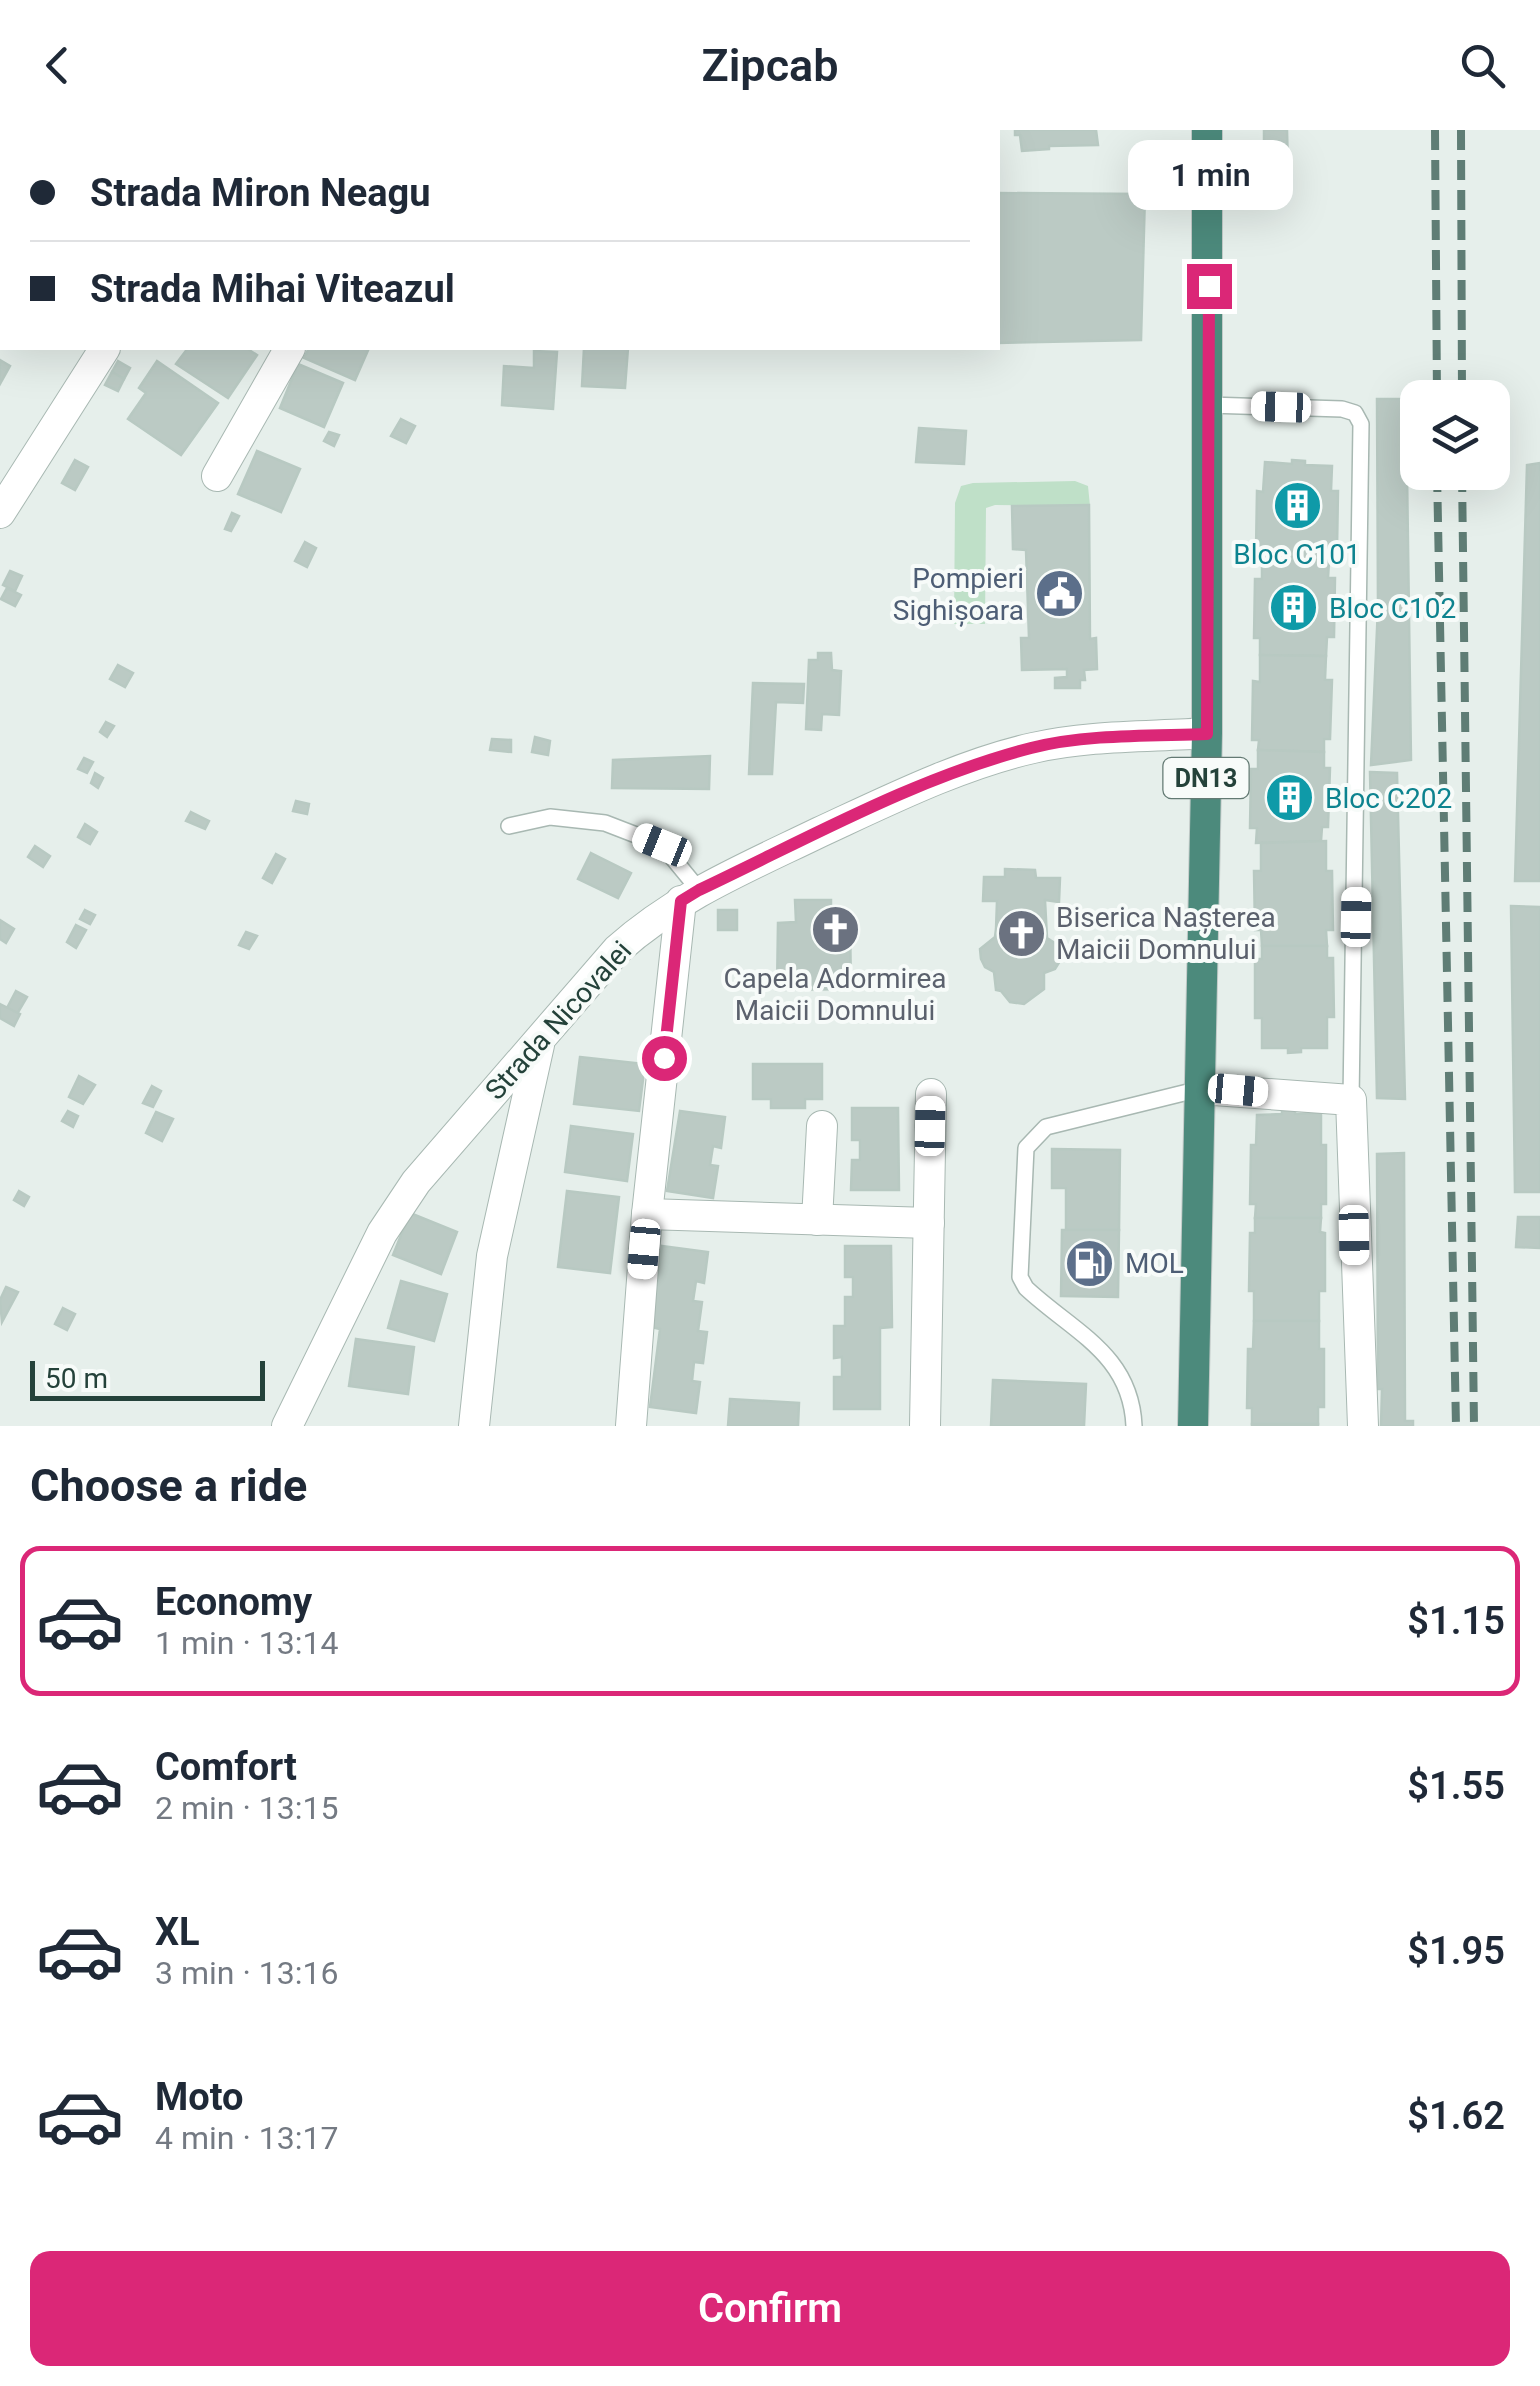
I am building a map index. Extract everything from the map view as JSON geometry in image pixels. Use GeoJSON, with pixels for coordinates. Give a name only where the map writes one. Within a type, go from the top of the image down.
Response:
{"type":"FeatureCollection","features":[{"type":"Feature","properties":{"kind":"highway","name":"DN13"},"geometry":{"type":"LineString","coordinates":[[1193,1426],[1207,734],[1207,130]]}},
{"type":"Feature","properties":{"kind":"street"},"geometry":{"type":"LineString","coordinates":[[0,513],[104,350]]}},
{"type":"Feature","properties":{"kind":"street"},"geometry":{"type":"LineString","coordinates":[[217,476],[289,350]]}},
{"type":"Feature","properties":{"kind":"street","name":"Strada Nicovalei"},"geometry":{"type":"LineString","coordinates":[[286,1426],[390,1220],[416,1182],[617,950],[648,922],[690,896],[930,782],[1033,748],[1107,739],[1207,734]]}},
{"type":"Feature","properties":{"kind":"street"},"geometry":{"type":"LineString","coordinates":[[630,1426],[647,1214],[690,896]]}},
{"type":"Feature","properties":{"kind":"street"},"geometry":{"type":"LineString","coordinates":[[474,1426],[492,1256],[540,1038]]}},
{"type":"Feature","properties":{"kind":"street"},"geometry":{"type":"LineString","coordinates":[[1200,1089],[1352,1100],[1362,1426]]}},
{"type":"Feature","properties":{"kind":"street"},"geometry":{"type":"LineString","coordinates":[[925,1426],[931,1094]]}},
{"type":"Feature","properties":{"kind":"street"},"geometry":{"type":"LineString","coordinates":[[817,1220],[822,1126]]}},
{"type":"Feature","properties":{"kind":"street"},"geometry":{"type":"LineString","coordinates":[[647,1214],[929,1223]]}},
{"type":"Feature","properties":{"kind":"lane"},"geometry":{"type":"LineString","coordinates":[[1209,405],[1342,409],[1355,413],[1361,424],[1352,1100]]}},
{"type":"Feature","properties":{"kind":"lane"},"geometry":{"type":"LineString","coordinates":[[509,826],[550,817],[606,823],[662,845],[690,896]]}},
{"type":"Feature","properties":{"kind":"lane"},"geometry":{"type":"LineString","coordinates":[[1134,1426],[1133,1399],[1117,1368],[1102,1350],[1034,1296],[1020,1276],[1026,1148],[1046,1127],[1200,1089]]}},
{"type":"Feature","properties":{"kind":"green space"},"geometry":{"type":"Polygon","coordinates":[[[1075,481],[1088,486],[1090,506],[986,508],[985,624],[954,624],[955,503],[961,486],[1075,481]]]}},
{"type":"Feature","properties":{"kind":"building"},"geometry":{"type":"Polygon","coordinates":[[[1015,130],[1096,130],[1098,145],[1022,151],[1020,135],[1015,135],[1015,130]]]}},
{"type":"Feature","properties":{"kind":"building"},"geometry":{"type":"Polygon","coordinates":[[[1264,130],[1287,130],[1288,169],[1264,169],[1264,130]]]}},
{"type":"Feature","properties":{"kind":"building"},"geometry":{"type":"Polygon","coordinates":[[[1000,193],[1145,194],[1141,340],[1000,343],[1000,193]]]}},
{"type":"Feature","properties":{"kind":"building"},"geometry":{"type":"Polygon","coordinates":[[[186,350],[249,350],[257,355],[228,398],[176,364],[186,350]]]}},
{"type":"Feature","properties":{"kind":"building"},"geometry":{"type":"Polygon","coordinates":[[[308,350],[368,350],[355,380],[304,358],[308,350]]]}},
{"type":"Feature","properties":{"kind":"building"},"geometry":{"type":"Polygon","coordinates":[[[584,350],[628,350],[625,388],[582,386],[584,350]]]}},
{"type":"Feature","properties":{"kind":"building"},"geometry":{"type":"Polygon","coordinates":[[[534,351],[557,352],[553,409],[502,405],[504,366],[534,368],[534,351]]]}},
{"type":"Feature","properties":{"kind":"building"},"geometry":{"type":"Polygon","coordinates":[[[0,360],[10,366],[0,384],[0,360]]]}},
{"type":"Feature","properties":{"kind":"building"},"geometry":{"type":"Polygon","coordinates":[[[118,361],[130,368],[124,379],[112,372],[118,361]]]}},
{"type":"Feature","properties":{"kind":"building"},"geometry":{"type":"Polygon","coordinates":[[[157,361],[218,403],[181,455],[128,419],[146,393],[139,388],[157,361]]]}},
{"type":"Feature","properties":{"kind":"building"},"geometry":{"type":"Polygon","coordinates":[[[298,364],[343,383],[324,427],[280,408],[298,364]]]}},
{"type":"Feature","properties":{"kind":"building"},"geometry":{"type":"Polygon","coordinates":[[[112,372],[124,379],[118,391],[105,385],[112,372]]]}},
{"type":"Feature","properties":{"kind":"building"},"geometry":{"type":"Polygon","coordinates":[[[1377,399],[1400,399],[1400,490],[1407,490],[1411,760],[1371,765],[1378,607],[1377,399]]]}},
{"type":"Feature","properties":{"kind":"building"},"geometry":{"type":"Polygon","coordinates":[[[401,419],[415,426],[406,443],[391,436],[401,419]]]}},
{"type":"Feature","properties":{"kind":"building"},"geometry":{"type":"Polygon","coordinates":[[[919,428],[966,431],[964,464],[916,462],[919,428]]]}},
{"type":"Feature","properties":{"kind":"building"},"geometry":{"type":"Polygon","coordinates":[[[329,432],[339,435],[334,446],[324,441],[329,432]]]}},
{"type":"Feature","properties":{"kind":"building"},"geometry":{"type":"Polygon","coordinates":[[[257,451],[300,469],[281,512],[238,494],[257,451]]]}},
{"type":"Feature","properties":{"kind":"building"},"geometry":{"type":"Polygon","coordinates":[[[75,460],[88,467],[75,490],[62,483],[75,460]]]}},
{"type":"Feature","properties":{"kind":"building","name":"Bloc C101"},"geometry":{"type":"Polygon","coordinates":[[[1292,460],[1305,461],[1305,465],[1332,466],[1331,491],[1338,491],[1337,549],[1329,549],[1329,561],[1262,560],[1262,550],[1256,550],[1257,491],[1263,492],[1265,462],[1292,464],[1292,460]]]}},
{"type":"Feature","properties":{"kind":"building"},"geometry":{"type":"Polygon","coordinates":[[[1540,463],[1540,881],[1515,881],[1527,465],[1540,463]]]}},
{"type":"Feature","properties":{"kind":"building","name":"Pompieri Sighișoara"},"geometry":{"type":"Polygon","coordinates":[[[1089,505],[1090,639],[1096,638],[1097,669],[1084,670],[1085,680],[1080,680],[1080,688],[1055,688],[1055,678],[1067,677],[1067,669],[1022,670],[1021,638],[1029,638],[1026,550],[1013,549],[1012,506],[1089,505]]]}},
{"type":"Feature","properties":{"kind":"building"},"geometry":{"type":"Polygon","coordinates":[[[232,513],[239,516],[231,531],[225,529],[232,513]]]}},
{"type":"Feature","properties":{"kind":"building"},"geometry":{"type":"Polygon","coordinates":[[[305,542],[316,548],[307,567],[295,561],[305,542]]]}},
{"type":"Feature","properties":{"kind":"building","name":"Bloc C102"},"geometry":{"type":"Polygon","coordinates":[[[1262,560],[1329,561],[1328,578],[1335,578],[1334,637],[1327,637],[1326,656],[1260,655],[1260,638],[1254,638],[1255,579],[1262,579],[1262,560]]]}},
{"type":"Feature","properties":{"kind":"building"},"geometry":{"type":"Polygon","coordinates":[[[10,571],[22,576],[15,591],[3,585],[10,571]]]}},
{"type":"Feature","properties":{"kind":"building"},"geometry":{"type":"Polygon","coordinates":[[[7,588],[21,595],[15,606],[1,599],[7,588]]]}},
{"type":"Feature","properties":{"kind":"building"},"geometry":{"type":"Polygon","coordinates":[[[818,653],[831,653],[832,670],[841,671],[839,715],[822,714],[821,730],[806,729],[809,660],[818,660],[818,653]]]}},
{"type":"Feature","properties":{"kind":"building"},"geometry":{"type":"Polygon","coordinates":[[[1260,655],[1326,656],[1325,680],[1332,680],[1330,739],[1324,739],[1324,752],[1258,750],[1259,740],[1252,740],[1253,681],[1260,682],[1260,655]]]}},
{"type":"Feature","properties":{"kind":"building"},"geometry":{"type":"Polygon","coordinates":[[[118,665],[133,673],[125,687],[110,679],[118,665]]]}},
{"type":"Feature","properties":{"kind":"building"},"geometry":{"type":"Polygon","coordinates":[[[753,683],[804,684],[803,703],[776,702],[772,774],[749,774],[753,683]]]}},
{"type":"Feature","properties":{"kind":"building"},"geometry":{"type":"Polygon","coordinates":[[[106,722],[114,726],[107,737],[100,732],[106,722]]]}},
{"type":"Feature","properties":{"kind":"building"},"geometry":{"type":"Polygon","coordinates":[[[535,737],[550,741],[548,755],[532,752],[535,737]]]}},
{"type":"Feature","properties":{"kind":"building"},"geometry":{"type":"Polygon","coordinates":[[[492,739],[511,740],[511,752],[490,750],[492,739]]]}},
{"type":"Feature","properties":{"kind":"building","name":"Bloc C202"},"geometry":{"type":"Polygon","coordinates":[[[1258,750],[1324,752],[1324,768],[1330,768],[1328,827],[1322,827],[1321,841],[1256,843],[1257,828],[1250,828],[1251,769],[1258,769],[1258,750]]]}},
{"type":"Feature","properties":{"kind":"building"},"geometry":{"type":"Polygon","coordinates":[[[710,756],[709,789],[612,788],[613,760],[710,756]]]}},
{"type":"Feature","properties":{"kind":"building"},"geometry":{"type":"Polygon","coordinates":[[[84,758],[93,762],[87,773],[78,769],[84,758]]]}},
{"type":"Feature","properties":{"kind":"building"},"geometry":{"type":"Polygon","coordinates":[[[1370,772],[1397,773],[1405,1099],[1377,1098],[1370,772]]]}},
{"type":"Feature","properties":{"kind":"building"},"geometry":{"type":"Polygon","coordinates":[[[95,773],[103,778],[98,788],[91,783],[95,773]]]}},
{"type":"Feature","properties":{"kind":"building"},"geometry":{"type":"Polygon","coordinates":[[[296,801],[309,804],[307,814],[293,811],[296,801]]]}},
{"type":"Feature","properties":{"kind":"building"},"geometry":{"type":"Polygon","coordinates":[[[191,812],[209,821],[205,829],[186,821],[191,812]]]}},
{"type":"Feature","properties":{"kind":"building"},"geometry":{"type":"Polygon","coordinates":[[[85,824],[97,832],[90,844],[78,837],[85,824]]]}},
{"type":"Feature","properties":{"kind":"building"},"geometry":{"type":"Polygon","coordinates":[[[1326,841],[1326,871],[1332,871],[1333,930],[1326,930],[1327,946],[1262,946],[1261,930],[1255,930],[1254,871],[1261,871],[1261,843],[1326,841]]]}},
{"type":"Feature","properties":{"kind":"building"},"geometry":{"type":"Polygon","coordinates":[[[35,846],[50,856],[43,867],[28,857],[35,846]]]}},
{"type":"Feature","properties":{"kind":"building"},"geometry":{"type":"Polygon","coordinates":[[[591,853],[631,873],[618,898],[578,879],[591,853]]]}},
{"type":"Feature","properties":{"kind":"building"},"geometry":{"type":"Polygon","coordinates":[[[276,854],[285,859],[272,883],[263,878],[276,854]]]}},
{"type":"Feature","properties":{"kind":"building","name":"Biserica Nașterea Maicii Domnului"},"geometry":{"type":"Polygon","coordinates":[[[1005,869],[1035,870],[1036,878],[1060,878],[1059,902],[1045,900],[1047,938],[1058,945],[1060,961],[1055,969],[1044,973],[1044,989],[1024,1004],[1010,1002],[996,990],[994,972],[981,959],[980,949],[995,937],[996,929],[997,901],[983,901],[984,877],[1005,877],[1005,869]]]}},
{"type":"Feature","properties":{"kind":"building"},"geometry":{"type":"Polygon","coordinates":[[[795,900],[831,900],[831,924],[850,924],[851,989],[777,990],[778,923],[796,922],[795,900]]]}},
{"type":"Feature","properties":{"kind":"building"},"geometry":{"type":"Polygon","coordinates":[[[1511,906],[1540,907],[1540,1192],[1515,1192],[1511,906]]]}},
{"type":"Feature","properties":{"kind":"building"},"geometry":{"type":"Polygon","coordinates":[[[85,910],[95,915],[90,924],[80,919],[85,910]]]}},
{"type":"Feature","properties":{"kind":"building"},"geometry":{"type":"Polygon","coordinates":[[[718,910],[737,910],[737,930],[718,930],[718,910]]]}},
{"type":"Feature","properties":{"kind":"building"},"geometry":{"type":"Polygon","coordinates":[[[0,920],[14,929],[6,943],[0,939],[0,920]]]}},
{"type":"Feature","properties":{"kind":"building"},"geometry":{"type":"Polygon","coordinates":[[[76,925],[86,930],[76,948],[67,942],[76,925]]]}},
{"type":"Feature","properties":{"kind":"building"},"geometry":{"type":"Polygon","coordinates":[[[246,932],[257,936],[249,949],[239,945],[246,932]]]}},
{"type":"Feature","properties":{"kind":"building"},"geometry":{"type":"Polygon","coordinates":[[[1262,946],[1327,946],[1327,958],[1333,958],[1334,1017],[1327,1017],[1327,1048],[1301,1048],[1301,1052],[1288,1053],[1288,1048],[1262,1048],[1262,1018],[1255,1018],[1255,959],[1262,959],[1262,946]]]}},
{"type":"Feature","properties":{"kind":"building"},"geometry":{"type":"Polygon","coordinates":[[[16,991],[27,997],[17,1014],[7,1008],[16,991]]]}},
{"type":"Feature","properties":{"kind":"building"},"geometry":{"type":"Polygon","coordinates":[[[0,1004],[20,1014],[14,1026],[0,1018],[0,1004]]]}},
{"type":"Feature","properties":{"kind":"building"},"geometry":{"type":"Polygon","coordinates":[[[580,1057],[645,1064],[639,1111],[574,1104],[580,1057]]]}},
{"type":"Feature","properties":{"kind":"building"},"geometry":{"type":"Polygon","coordinates":[[[753,1064],[822,1064],[822,1099],[805,1099],[805,1108],[771,1108],[771,1099],[753,1099],[753,1064]]]}},
{"type":"Feature","properties":{"kind":"building"},"geometry":{"type":"Polygon","coordinates":[[[79,1076],[95,1085],[83,1104],[69,1097],[79,1076]]]}},
{"type":"Feature","properties":{"kind":"building"},"geometry":{"type":"Polygon","coordinates":[[[152,1086],[161,1091],[153,1107],[143,1103],[152,1086]]]}},
{"type":"Feature","properties":{"kind":"building"},"geometry":{"type":"Polygon","coordinates":[[[852,1108],[898,1108],[899,1190],[851,1190],[852,1160],[860,1160],[860,1140],[852,1140],[852,1108]]]}},
{"type":"Feature","properties":{"kind":"building"},"geometry":{"type":"Polygon","coordinates":[[[1295,1109],[1295,1114],[1321,1113],[1321,1145],[1326,1145],[1326,1204],[1321,1204],[1321,1218],[1255,1218],[1256,1204],[1250,1204],[1251,1145],[1256,1145],[1257,1115],[1295,1109]]]}},
{"type":"Feature","properties":{"kind":"building"},"geometry":{"type":"Polygon","coordinates":[[[68,1111],[78,1116],[73,1127],[62,1121],[68,1111]]]}},
{"type":"Feature","properties":{"kind":"building"},"geometry":{"type":"Polygon","coordinates":[[[680,1111],[725,1117],[721,1148],[713,1146],[710,1165],[718,1166],[713,1198],[667,1191],[680,1111]]]}},
{"type":"Feature","properties":{"kind":"building"},"geometry":{"type":"Polygon","coordinates":[[[156,1112],[173,1119],[162,1141],[146,1133],[156,1112]]]}},
{"type":"Feature","properties":{"kind":"building"},"geometry":{"type":"Polygon","coordinates":[[[571,1126],[633,1134],[627,1181],[565,1172],[571,1126]]]}},
{"type":"Feature","properties":{"kind":"building"},"geometry":{"type":"Polygon","coordinates":[[[1052,1149],[1120,1150],[1119,1230],[1066,1230],[1066,1188],[1052,1188],[1052,1149]]]}},
{"type":"Feature","properties":{"kind":"building"},"geometry":{"type":"Polygon","coordinates":[[[1404,1153],[1405,1421],[1413,1421],[1413,1426],[1381,1426],[1377,1154],[1404,1153]]]}},
{"type":"Feature","properties":{"kind":"building"},"geometry":{"type":"Polygon","coordinates":[[[19,1191],[29,1197],[24,1206],[14,1200],[19,1191]]]}},
{"type":"Feature","properties":{"kind":"building"},"geometry":{"type":"Polygon","coordinates":[[[567,1191],[619,1197],[610,1273],[558,1267],[567,1191]]]}},
{"type":"Feature","properties":{"kind":"building"},"geometry":{"type":"Polygon","coordinates":[[[410,1213],[457,1232],[441,1274],[393,1255],[410,1213]]]}},
{"type":"Feature","properties":{"kind":"building"},"geometry":{"type":"Polygon","coordinates":[[[1518,1217],[1540,1217],[1540,1248],[1516,1247],[1518,1217]]]}},
{"type":"Feature","properties":{"kind":"building"},"geometry":{"type":"Polygon","coordinates":[[[1255,1218],[1321,1218],[1320,1232],[1325,1233],[1325,1291],[1319,1291],[1319,1321],[1254,1321],[1254,1291],[1249,1291],[1250,1233],[1255,1233],[1255,1218]]]}},
{"type":"Feature","properties":{"kind":"building","name":"MOL"},"geometry":{"type":"Polygon","coordinates":[[[1062,1230],[1119,1230],[1118,1297],[1061,1296],[1062,1230]]]}},
{"type":"Feature","properties":{"kind":"building"},"geometry":{"type":"Polygon","coordinates":[[[662,1246],[708,1252],[704,1283],[696,1281],[693,1301],[702,1302],[698,1331],[707,1332],[703,1363],[694,1362],[692,1381],[700,1382],[696,1413],[650,1407],[660,1329],[651,1327],[662,1246]]]}},
{"type":"Feature","properties":{"kind":"building"},"geometry":{"type":"Polygon","coordinates":[[[845,1246],[891,1246],[892,1327],[880,1328],[880,1409],[834,1409],[834,1377],[842,1377],[842,1357],[834,1358],[834,1326],[845,1326],[845,1297],[853,1297],[853,1277],[845,1277],[845,1246]]]}},
{"type":"Feature","properties":{"kind":"building"},"geometry":{"type":"Polygon","coordinates":[[[401,1281],[447,1294],[434,1341],[388,1328],[401,1281]]]}},
{"type":"Feature","properties":{"kind":"building"},"geometry":{"type":"Polygon","coordinates":[[[6,1287],[18,1292],[2,1322],[0,1300],[6,1287]]]}},
{"type":"Feature","properties":{"kind":"building"},"geometry":{"type":"Polygon","coordinates":[[[63,1308],[75,1314],[67,1330],[55,1324],[63,1308]]]}},
{"type":"Feature","properties":{"kind":"building"},"geometry":{"type":"Polygon","coordinates":[[[1254,1321],[1319,1321],[1319,1349],[1324,1349],[1324,1407],[1318,1407],[1318,1424],[1252,1424],[1252,1408],[1247,1408],[1248,1349],[1253,1349],[1254,1321]]]}},
{"type":"Feature","properties":{"kind":"building"},"geometry":{"type":"Polygon","coordinates":[[[356,1339],[414,1347],[408,1394],[349,1386],[356,1339]]]}},
{"type":"Feature","properties":{"kind":"building"},"geometry":{"type":"Polygon","coordinates":[[[993,1380],[1086,1384],[1084,1426],[991,1426],[993,1380]]]}},
{"type":"Feature","properties":{"kind":"building"},"geometry":{"type":"Polygon","coordinates":[[[730,1399],[799,1403],[798,1426],[728,1426],[730,1399]]]}},
{"type":"Feature","properties":{"kind":"building"},"geometry":{"type":"Polygon","coordinates":[[[1318,1424],[1318,1426],[1252,1426],[1318,1424]]]}},
{"type":"Feature","properties":{"kind":"railway"},"geometry":{"type":"LineString","coordinates":[[1435,130],[1437,380]]}},
{"type":"Feature","properties":{"kind":"railway"},"geometry":{"type":"LineString","coordinates":[[1461,130],[1462,380]]}},
{"type":"Feature","properties":{"kind":"railway"},"geometry":{"type":"LineString","coordinates":[[1437,490],[1456,1426]]}},
{"type":"Feature","properties":{"kind":"railway"},"geometry":{"type":"LineString","coordinates":[[1462,490],[1474,1426]]}},
{"type":"Feature","properties":{"kind":"place","name":"Bloc C101"},"geometry":{"type":"Point","coordinates":[1297,506]}},
{"type":"Feature","properties":{"kind":"place","name":"Pompieri Sighișoara"},"geometry":{"type":"Point","coordinates":[1059,594]}},
{"type":"Feature","properties":{"kind":"place","name":"Bloc C102"},"geometry":{"type":"Point","coordinates":[1294,608]}},
{"type":"Feature","properties":{"kind":"place","name":"Bloc C202"},"geometry":{"type":"Point","coordinates":[1290,798]}},
{"type":"Feature","properties":{"kind":"place","name":"Capela Adormirea Maicii Domnului"},"geometry":{"type":"Point","coordinates":[835,930]}},
{"type":"Feature","properties":{"kind":"place","name":"Biserica Nașterea Maicii Domnului"},"geometry":{"type":"Point","coordinates":[1021,933]}},
{"type":"Feature","properties":{"kind":"place","name":"MOL"},"geometry":{"type":"Point","coordinates":[1090,1263]}},
{"type":"Feature","properties":{"kind":"route"},"geometry":{"type":"LineString","coordinates":[[664,1058],[681,901],[699,890],[930,782],[1033,748],[1107,739],[1207,734],[1209,286]]}}]}
